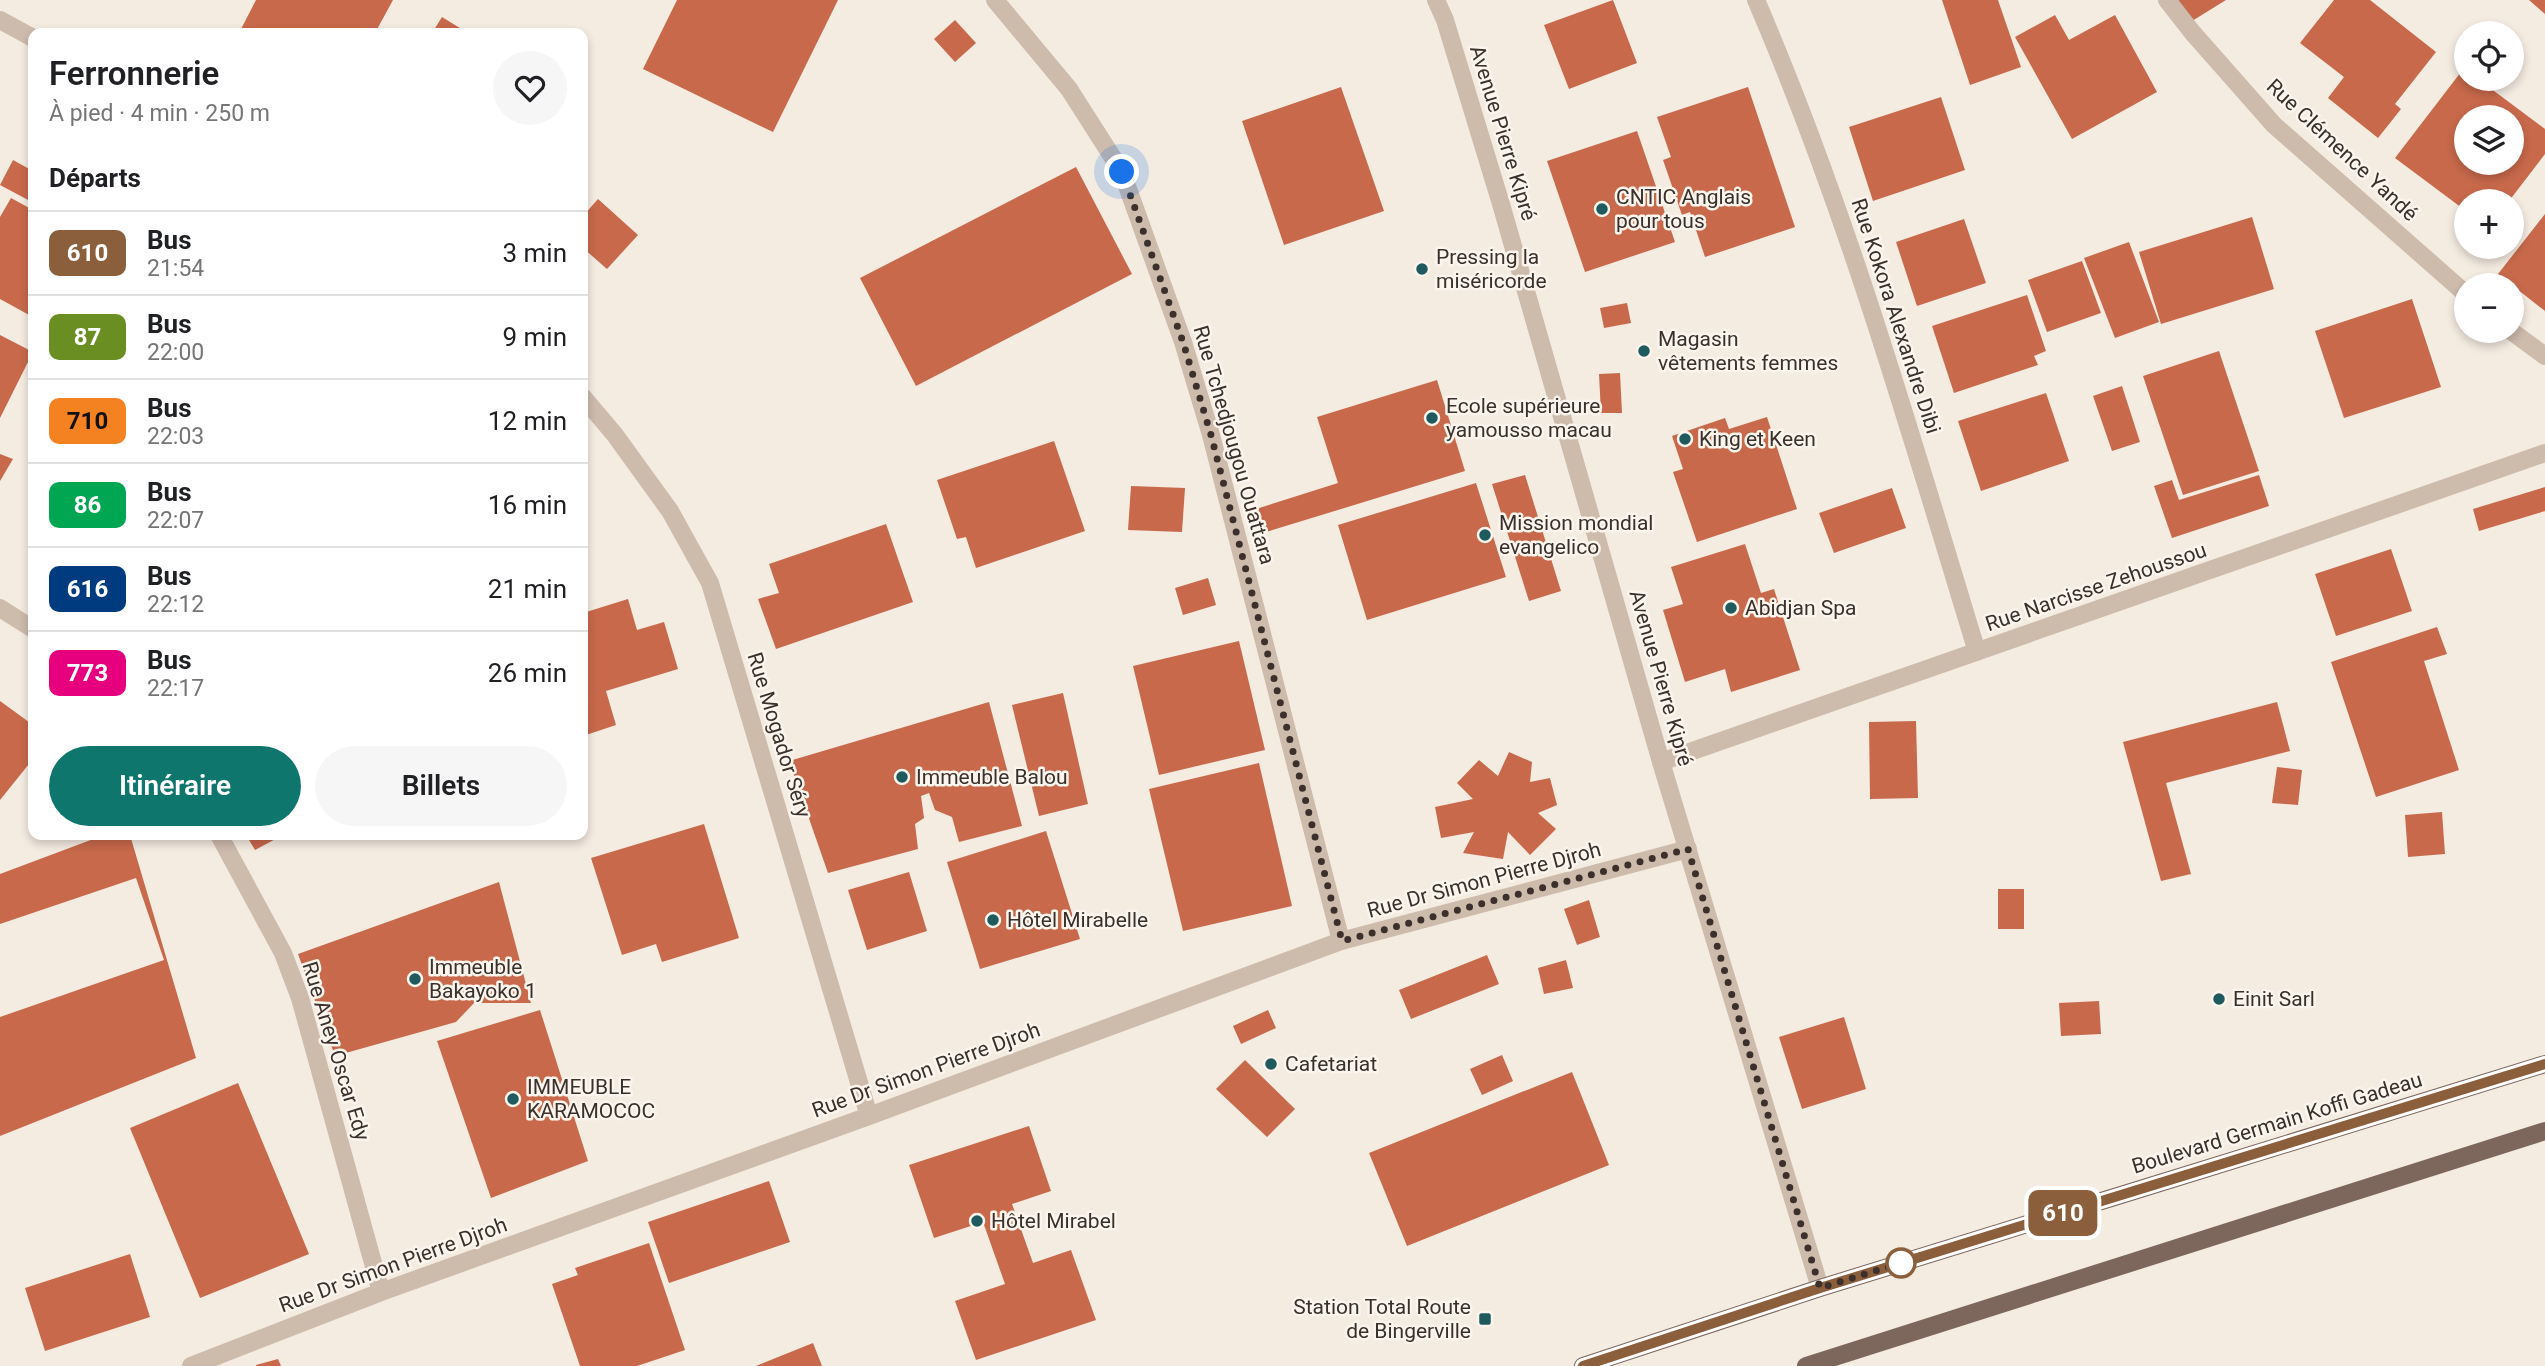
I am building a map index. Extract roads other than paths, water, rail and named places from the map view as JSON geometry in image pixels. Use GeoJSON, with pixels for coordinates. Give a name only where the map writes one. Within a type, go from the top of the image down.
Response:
{"type":"FeatureCollection","features":[{"type":"Feature","properties":{"kind":"main road","name":"Boulevard Germain Koffi Gadeau"},"geometry":{"type":"LineString","coordinates":[[1583,1366],[1820,1288],[2545,1064]]}},
{"type":"Feature","properties":{"kind":"main road"},"geometry":{"type":"LineString","coordinates":[[1806,1366],[2545,1131]]}},
{"type":"Feature","properties":{"kind":"street","name":"Rue Tchedjougou Ouattara"},"geometry":{"type":"LineString","coordinates":[[995,0],[1069,89],[1122,172],[1183,342],[1211,435],[1342,941]]}},
{"type":"Feature","properties":{"kind":"street","name":"Avenue Pierre Kipré"},"geometry":{"type":"LineString","coordinates":[[1436,0],[1445,20],[1501,204],[1661,762],[1820,1288]]}},
{"type":"Feature","properties":{"kind":"street","name":"Rue Kokora Alexandre Dibi"},"geometry":{"type":"LineString","coordinates":[[1756,0],[1791,83],[1872,307],[1977,652]]}},
{"type":"Feature","properties":{"kind":"street","name":"Rue Clémence Yandé"},"geometry":{"type":"LineString","coordinates":[[2167,0],[2274,125],[2454,283]]}},
{"type":"Feature","properties":{"kind":"street"},"geometry":{"type":"LineString","coordinates":[[0,20],[28,35]]}},
{"type":"Feature","properties":{"kind":"street"},"geometry":{"type":"LineString","coordinates":[[2524,341],[2545,356]]}},
{"type":"Feature","properties":{"kind":"street","name":"Rue Mogador Séry"},"geometry":{"type":"LineString","coordinates":[[588,403],[615,435],[670,511],[710,583],[869,1116]]}},
{"type":"Feature","properties":{"kind":"street","name":"Rue Narcisse Zehoussou"},"geometry":{"type":"LineString","coordinates":[[1661,762],[2545,453]]}},
{"type":"Feature","properties":{"kind":"street"},"geometry":{"type":"LineString","coordinates":[[0,608],[28,626]]}},
{"type":"Feature","properties":{"kind":"street","name":"Rue Aney Oscar Edy"},"geometry":{"type":"LineString","coordinates":[[222,840],[283,953],[300,998],[381,1292]]}},
{"type":"Feature","properties":{"kind":"street","name":"Rue Dr Simon Pierre Djroh"},"geometry":{"type":"LineString","coordinates":[[191,1366],[381,1292],[869,1116],[1342,941],[1688,849]]}},
{"type":"Feature","properties":{"kind":"place","name":"CNTIC Anglais pour tous"},"geometry":{"type":"Point","coordinates":[1602,209]}},
{"type":"Feature","properties":{"kind":"place","name":"Pressing la miséricorde"},"geometry":{"type":"Point","coordinates":[1422,269]}},
{"type":"Feature","properties":{"kind":"place","name":"Magasin vêtements femmes"},"geometry":{"type":"Point","coordinates":[1644,351]}},
{"type":"Feature","properties":{"kind":"place","name":"Ecole supérieure yamousso macau"},"geometry":{"type":"Point","coordinates":[1432,418]}},
{"type":"Feature","properties":{"kind":"place","name":"King et Keen"},"geometry":{"type":"Point","coordinates":[1685,439]}},
{"type":"Feature","properties":{"kind":"place","name":"Mission mondial evangelico"},"geometry":{"type":"Point","coordinates":[1485,535]}},
{"type":"Feature","properties":{"kind":"place","name":"Abidjan Spa"},"geometry":{"type":"Point","coordinates":[1731,608]}},
{"type":"Feature","properties":{"kind":"place","name":"Immeuble Balou"},"geometry":{"type":"Point","coordinates":[902,777]}},
{"type":"Feature","properties":{"kind":"place","name":"Hôtel Mirabelle"},"geometry":{"type":"Point","coordinates":[993,920]}},
{"type":"Feature","properties":{"kind":"place","name":"Immeuble Bakayoko 1"},"geometry":{"type":"Point","coordinates":[415,979]}},
{"type":"Feature","properties":{"kind":"place","name":"Einit Sarl"},"geometry":{"type":"Point","coordinates":[2219,999]}},
{"type":"Feature","properties":{"kind":"place","name":"Cafetariat"},"geometry":{"type":"Point","coordinates":[1271,1064]}},
{"type":"Feature","properties":{"kind":"place","name":"IMMEUBLE KARAMOCOC"},"geometry":{"type":"Point","coordinates":[513,1099]}},
{"type":"Feature","properties":{"kind":"place","name":"Hôtel Mirabel"},"geometry":{"type":"Point","coordinates":[977,1221]}},
{"type":"Feature","properties":{"kind":"place","name":"Station Total Route de Bingerville"},"geometry":{"type":"Point","coordinates":[1485,1319]}}]}
